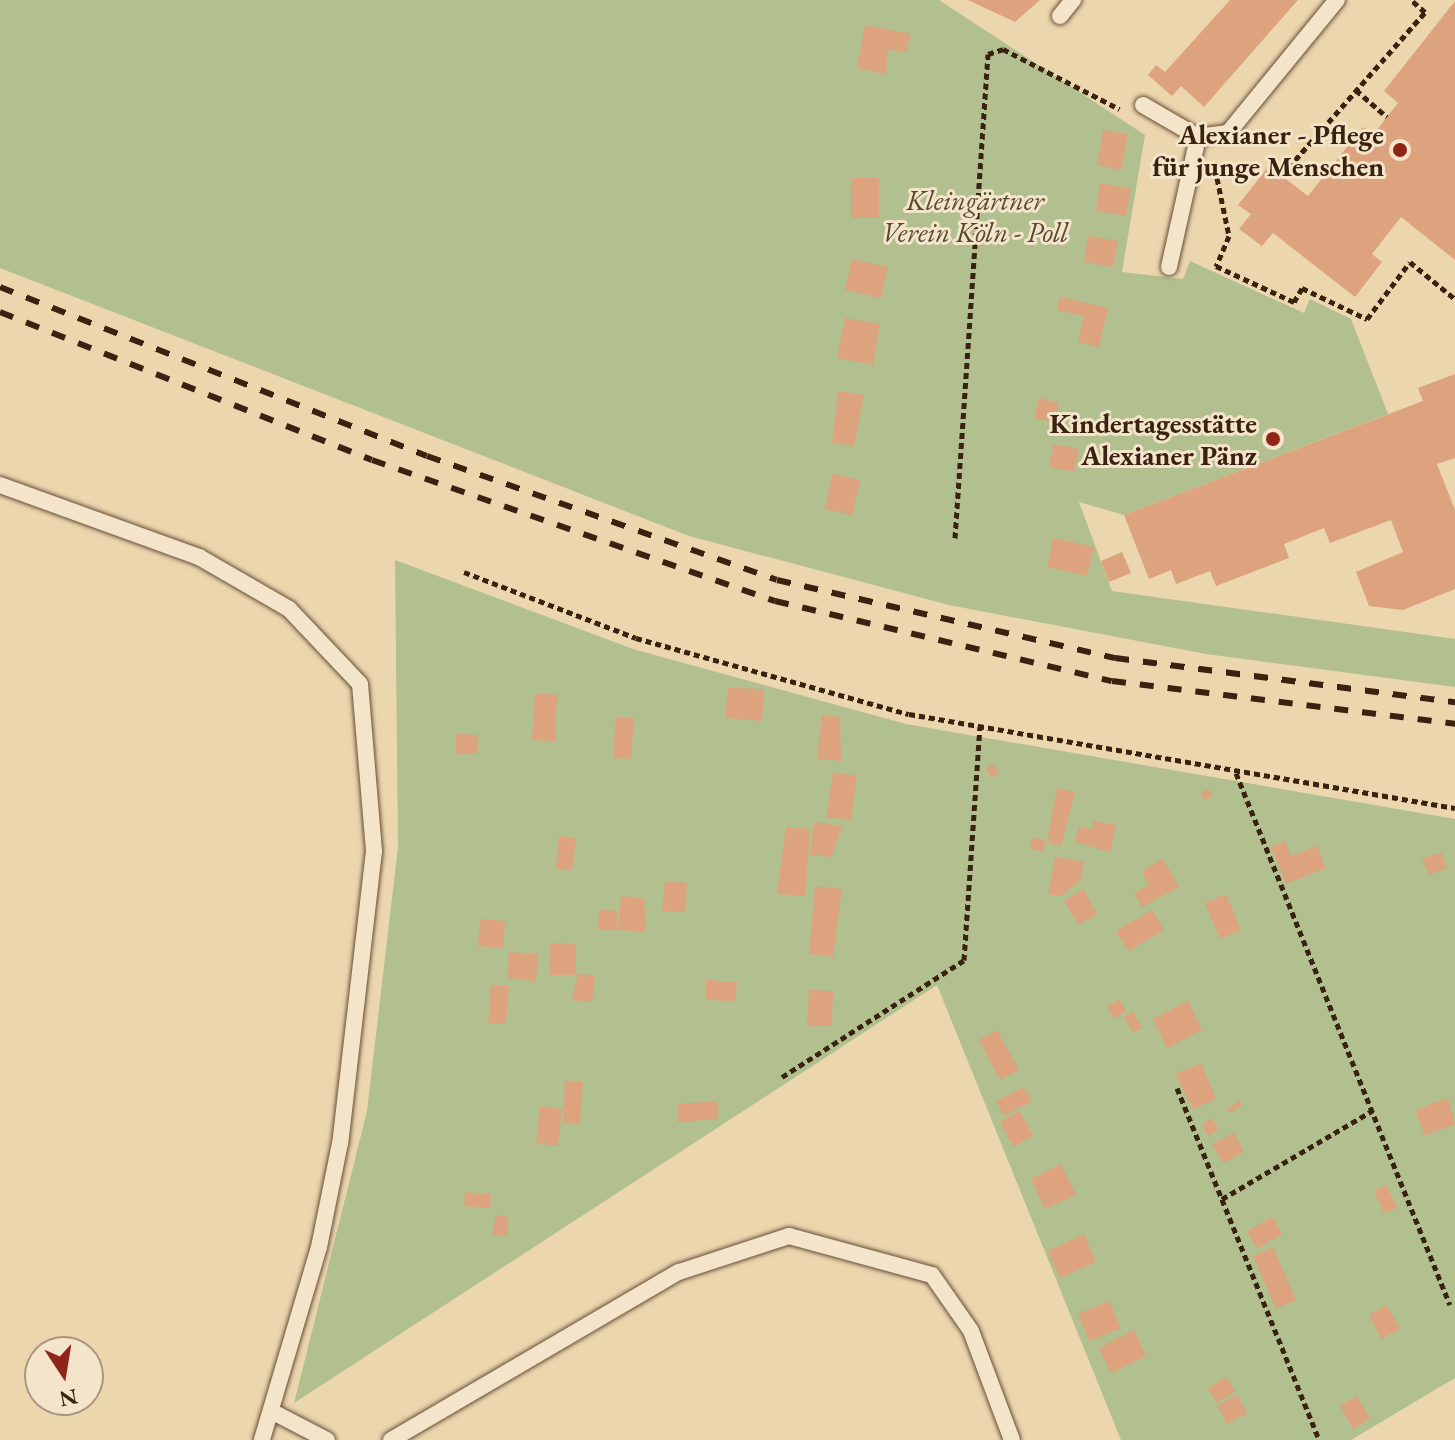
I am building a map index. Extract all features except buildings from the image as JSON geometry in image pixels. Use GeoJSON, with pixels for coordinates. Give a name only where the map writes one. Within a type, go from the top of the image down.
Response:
{"type":"FeatureCollection","features":[{"type":"Feature","properties":{"kind":"lane"},"geometry":{"type":"LineString","coordinates":[[1060,16],[1073,0]]}},
{"type":"Feature","properties":{"kind":"lane"},"geometry":{"type":"LineString","coordinates":[[1143,105],[1198,137],[1228,133],[1337,0]]}},
{"type":"Feature","properties":{"kind":"lane"},"geometry":{"type":"LineString","coordinates":[[1169,267],[1198,137]]}},
{"type":"Feature","properties":{"kind":"lane"},"geometry":{"type":"LineString","coordinates":[[0,485],[199,557],[289,609],[360,684],[374,851],[340,1143],[319,1247],[262,1440]]}},
{"type":"Feature","properties":{"kind":"lane"},"geometry":{"type":"LineString","coordinates":[[391,1440],[679,1272],[789,1236],[932,1275],[971,1331],[1012,1440]]}},
{"type":"Feature","properties":{"kind":"lane"},"geometry":{"type":"LineString","coordinates":[[271,1411],[327,1440]]}},
{"type":"Feature","properties":{"kind":"path"},"geometry":{"type":"LineString","coordinates":[[1282,175],[1425,12],[1411,0]]}},
{"type":"Feature","properties":{"kind":"path"},"geometry":{"type":"LineString","coordinates":[[955,538],[988,54],[1003,49],[1073,86]]}},
{"type":"Feature","properties":{"kind":"path"},"geometry":{"type":"LineString","coordinates":[[1356,90],[1387,117]]}},
{"type":"Feature","properties":{"kind":"path"},"geometry":{"type":"LineString","coordinates":[[1198,137],[1214,161],[1229,236],[1216,266],[1294,302],[1302,288],[1367,319],[1410,262],[1455,299]]}},
{"type":"Feature","properties":{"kind":"path"},"geometry":{"type":"LineString","coordinates":[[464,572],[636,638],[980,727],[1455,808]]}},
{"type":"Feature","properties":{"kind":"path"},"geometry":{"type":"LineString","coordinates":[[782,1077],[964,960],[980,727]]}},
{"type":"Feature","properties":{"kind":"path"},"geometry":{"type":"LineString","coordinates":[[1236,773],[1450,1305]]}},
{"type":"Feature","properties":{"kind":"path"},"geometry":{"type":"LineString","coordinates":[[1177,1088],[1319,1440]]}},
{"type":"Feature","properties":{"kind":"path"},"geometry":{"type":"LineString","coordinates":[[1222,1199],[1372,1111]]}},
{"type":"Feature","properties":{"kind":"green space","name":"Kleingärtner Verein Köln - Poll"},"geometry":{"type":"Polygon","coordinates":[[[0,0],[939,0],[1145,135],[1122,272],[1183,279],[1190,261],[1304,313],[1310,299],[1351,319],[1388,414],[1124,515],[1079,502],[1112,591],[1455,639],[1455,687],[1206,654],[949,605],[689,536],[0,268],[0,0]]]}},
{"type":"Feature","properties":{"kind":"green space"},"geometry":{"type":"Polygon","coordinates":[[[395,560],[633,649],[906,724],[1455,819],[1455,1378],[1351,1440],[1121,1440],[937,985],[294,1403],[367,1111],[398,847],[395,560]]]}},
{"type":"Feature","properties":{"kind":"railway"},"geometry":{"type":"LineString","coordinates":[[0,287],[427,456],[777,580],[1115,658],[1455,702]]}},
{"type":"Feature","properties":{"kind":"railway"},"geometry":{"type":"LineString","coordinates":[[0,312],[372,460],[775,601],[1112,681],[1455,724]]}},
{"type":"Feature","properties":{"kind":"place","name":"Alexianer - Pflege für junge Menschen"},"geometry":{"type":"Point","coordinates":[1400,150]}},
{"type":"Feature","properties":{"kind":"place","name":"Kindertagesstätte Alexianer Pänz"},"geometry":{"type":"Point","coordinates":[1273,439]}}]}
